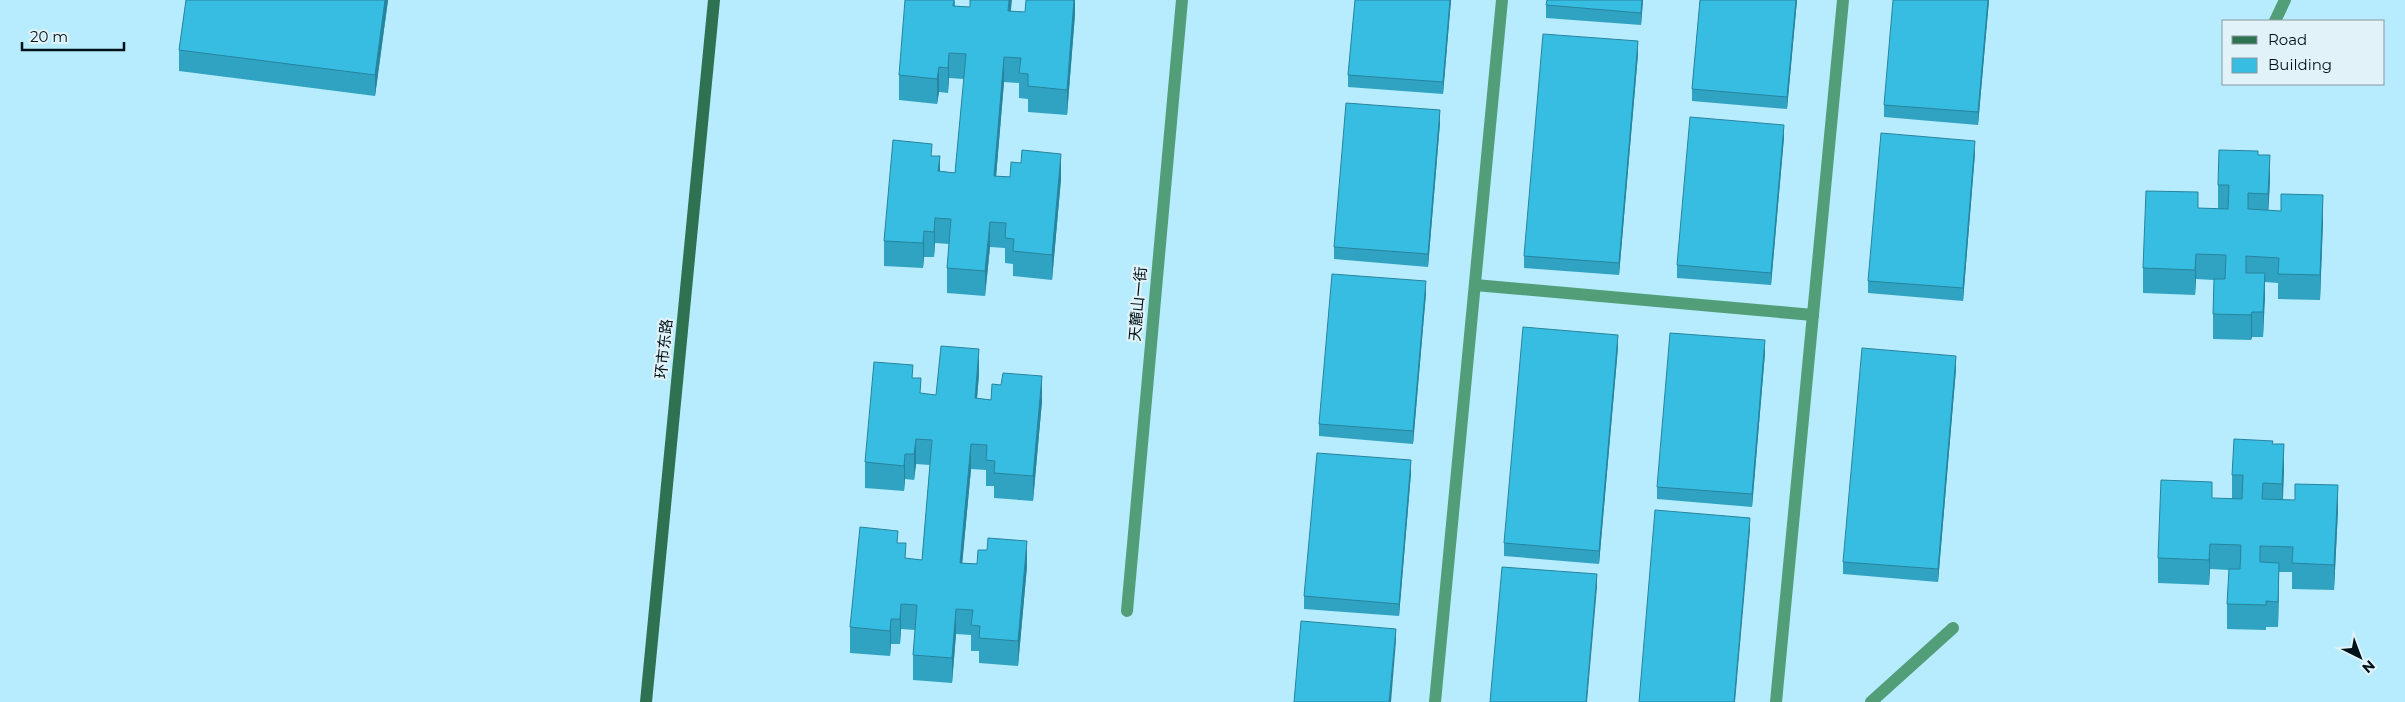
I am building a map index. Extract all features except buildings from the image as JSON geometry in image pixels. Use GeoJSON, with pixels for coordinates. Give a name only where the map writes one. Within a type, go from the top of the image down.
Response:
{"type":"FeatureCollection","features":[{"type":"Feature","properties":{"kind":"street","name":"环市东路"},"geometry":{"type":"LineString","coordinates":[[646,702],[714,0]]}},
{"type":"Feature","properties":{"kind":"lane","name":"天麓山一街"},"geometry":{"type":"LineString","coordinates":[[1128,611],[1182,0]]}},
{"type":"Feature","properties":{"kind":"lane"},"geometry":{"type":"LineString","coordinates":[[1435,702],[1502,0]]}},
{"type":"Feature","properties":{"kind":"lane"},"geometry":{"type":"LineString","coordinates":[[1776,702],[1843,0]]}},
{"type":"Feature","properties":{"kind":"lane"},"geometry":{"type":"LineString","coordinates":[[2275,20],[2284,0]]}},
{"type":"Feature","properties":{"kind":"lane"},"geometry":{"type":"LineString","coordinates":[[1475,285],[1813,315]]}},
{"type":"Feature","properties":{"kind":"lane"},"geometry":{"type":"LineString","coordinates":[[1871,702],[1953,628]]}}]}
